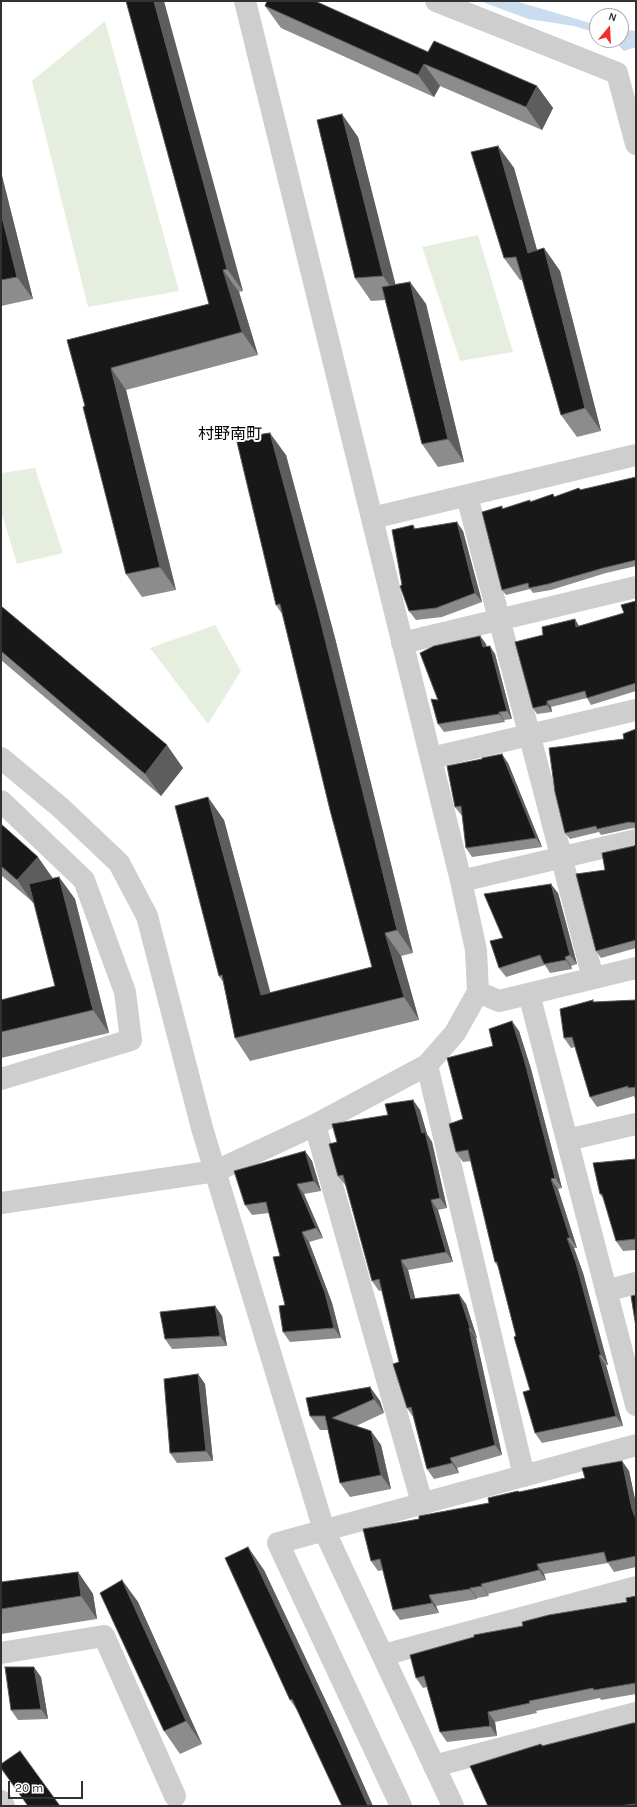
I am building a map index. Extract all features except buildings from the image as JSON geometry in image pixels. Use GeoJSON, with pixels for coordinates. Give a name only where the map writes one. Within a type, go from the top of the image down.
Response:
{"type":"FeatureCollection","features":[{"type":"Feature","properties":{"kind":"street"},"geometry":{"type":"LineString","coordinates":[[1,1203],[216,1171],[315,1125],[427,1065],[455,1033],[478,992],[476,950],[461,881],[245,1]]}},
{"type":"Feature","properties":{"kind":"street"},"geometry":{"type":"LineString","coordinates":[[436,1],[617,73],[636,144]]}},
{"type":"Feature","properties":{"kind":"street"},"geometry":{"type":"LineString","coordinates":[[372,518],[636,455]]}},
{"type":"Feature","properties":{"kind":"street"},"geometry":{"type":"LineString","coordinates":[[467,496],[593,978]]}},
{"type":"Feature","properties":{"kind":"street"},"geometry":{"type":"LineString","coordinates":[[402,643],[636,587]]}},
{"type":"Feature","properties":{"kind":"street"},"geometry":{"type":"LineString","coordinates":[[431,758],[636,710]]}},
{"type":"Feature","properties":{"kind":"street"},"geometry":{"type":"LineString","coordinates":[[1,758],[61,808],[120,863],[147,916],[202,1128],[324,1530],[453,1806]]}},
{"type":"Feature","properties":{"kind":"street"},"geometry":{"type":"LineString","coordinates":[[1,801],[84,880],[125,992],[131,1040],[1,1080]]}},
{"type":"Feature","properties":{"kind":"street"},"geometry":{"type":"LineString","coordinates":[[461,881],[636,840]]}},
{"type":"Feature","properties":{"kind":"street"},"geometry":{"type":"LineString","coordinates":[[478,992],[499,1001],[636,968]]}},
{"type":"Feature","properties":{"kind":"street"},"geometry":{"type":"LineString","coordinates":[[529,994],[636,1405]]}},
{"type":"Feature","properties":{"kind":"street"},"geometry":{"type":"LineString","coordinates":[[427,1065],[524,1476]]}},
{"type":"Feature","properties":{"kind":"street"},"geometry":{"type":"LineString","coordinates":[[567,1140],[636,1124]]}},
{"type":"Feature","properties":{"kind":"street"},"geometry":{"type":"LineString","coordinates":[[315,1125],[422,1503]]}},
{"type":"Feature","properties":{"kind":"street"},"geometry":{"type":"LineString","coordinates":[[606,1291],[636,1283]]}},
{"type":"Feature","properties":{"kind":"street"},"geometry":{"type":"LineString","coordinates":[[401,1806],[278,1542],[636,1445]]}},
{"type":"Feature","properties":{"kind":"street"},"geometry":{"type":"LineString","coordinates":[[383,1655],[636,1587]]}},
{"type":"Feature","properties":{"kind":"street"},"geometry":{"type":"LineString","coordinates":[[1,1653],[104,1636],[175,1796]]}},
{"type":"Feature","properties":{"kind":"street"},"geometry":{"type":"LineString","coordinates":[[434,1766],[636,1714]]}},
{"type":"Feature","properties":{"kind":"street"},"geometry":{"type":"LineString","coordinates":[[1,1801],[4,1806]]}},
{"type":"Feature","properties":{"kind":"green space"},"geometry":{"type":"Polygon","coordinates":[[[105,21],[179,291],[88,307],[32,81],[105,21]]]}},
{"type":"Feature","properties":{"kind":"green space"},"geometry":{"type":"Polygon","coordinates":[[[478,235],[513,352],[460,361],[422,247],[478,235]]]}},
{"type":"Feature","properties":{"kind":"green space"},"geometry":{"type":"Polygon","coordinates":[[[35,468],[63,553],[17,564],[1,511],[1,473],[35,468]]]}},
{"type":"Feature","properties":{"kind":"green space"},"geometry":{"type":"Polygon","coordinates":[[[215,625],[241,671],[208,724],[150,648],[215,625]]]}},
{"type":"Feature","properties":{"kind":"water"},"geometry":{"type":"Polygon","coordinates":[[[480,1],[515,1],[589,23],[589,31],[574,26],[528,19],[480,1]]]}},
{"type":"Feature","properties":{"kind":"water"},"geometry":{"type":"Polygon","coordinates":[[[629,30],[636,31],[636,47],[624,51],[621,48],[629,48],[629,30]]]}},
{"type":"Feature","properties":{"kind":"district","name":"村野南町"},"geometry":{"type":"Point","coordinates":[230,434]}}]}
